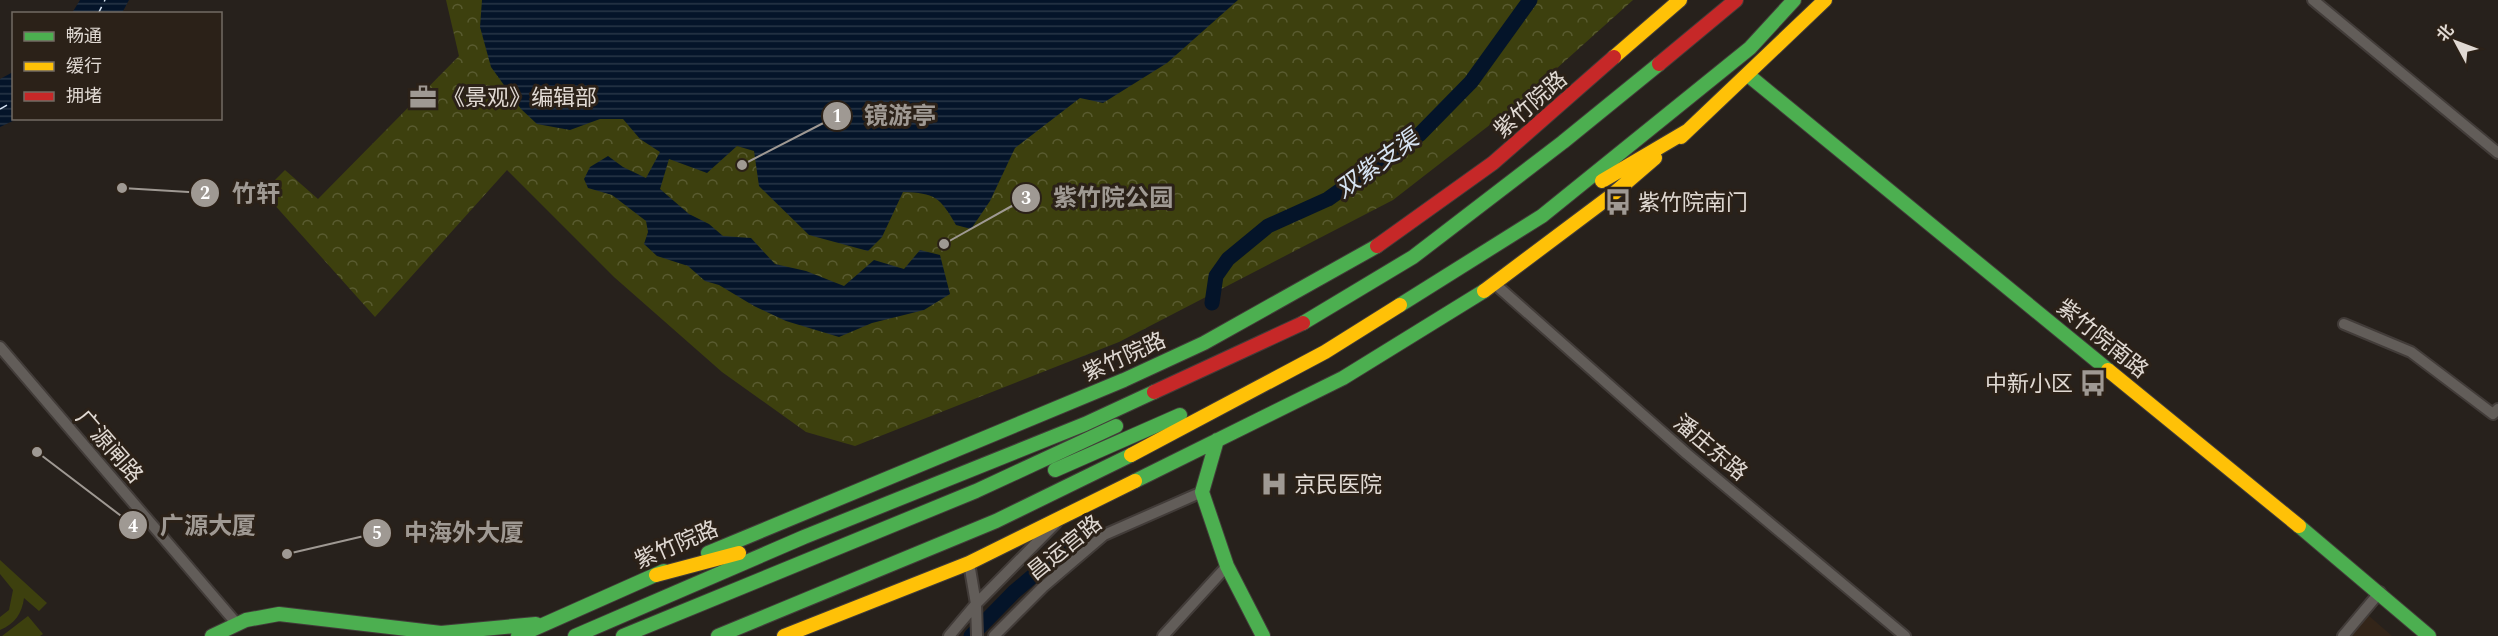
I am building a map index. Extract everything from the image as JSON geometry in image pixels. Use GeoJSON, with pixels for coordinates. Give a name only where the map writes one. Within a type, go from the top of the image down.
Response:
{"type":"FeatureCollection","features":[{"type":"Feature","properties":{"kind":"main road","name":"紫竹院路"},"geometry":{"type":"LineString","coordinates":[[518,636],[656,575],[1124,380],[1204,343],[1389,239],[1493,163],[1680,0]]}},
{"type":"Feature","properties":{"kind":"main road"},"geometry":{"type":"LineString","coordinates":[[1750,48],[1794,0]]}},
{"type":"Feature","properties":{"kind":"main road"},"geometry":{"type":"LineString","coordinates":[[1542,216],[1811,0]]}},
{"type":"Feature","properties":{"kind":"main road"},"geometry":{"type":"LineString","coordinates":[[784,636],[969,562],[1343,378],[1495,284],[1612,195],[1749,75],[1825,0]]}},
{"type":"Feature","properties":{"kind":"main road","name":"紫竹院路"},"geometry":{"type":"LineString","coordinates":[[574,636],[804,537],[1085,424],[1300,325],[1413,257],[1563,142],[1733,2]]}},
{"type":"Feature","properties":{"kind":"main road","name":"紫竹院南路"},"geometry":{"type":"LineString","coordinates":[[1749,75],[2380,592],[2429,636]]}},
{"type":"Feature","properties":{"kind":"main road"},"geometry":{"type":"LineString","coordinates":[[718,636],[996,521],[1175,433],[1325,352],[1542,216],[1687,131]]}},
{"type":"Feature","properties":{"kind":"main road"},"geometry":{"type":"LineString","coordinates":[[1197,388],[1218,378],[1300,325]]}},
{"type":"Feature","properties":{"kind":"main road"},"geometry":{"type":"LineString","coordinates":[[656,636],[981,502],[1256,379],[1325,352]]}},
{"type":"Feature","properties":{"kind":"main road"},"geometry":{"type":"LineString","coordinates":[[623,636],[976,491],[1134,417]]}},
{"type":"Feature","properties":{"kind":"main road"},"geometry":{"type":"LineString","coordinates":[[1216,440],[1202,492],[1227,566],[1263,636]]}},
{"type":"Feature","properties":{"kind":"main road"},"geometry":{"type":"LineString","coordinates":[[656,575],[804,537]]}},
{"type":"Feature","properties":{"kind":"main road"},"geometry":{"type":"LineString","coordinates":[[753,636],[834,589]]}},
{"type":"Feature","properties":{"kind":"main road"},"geometry":{"type":"LineString","coordinates":[[212,636],[237,624],[279,614],[441,633],[545,623]]}},
{"type":"Feature","properties":{"kind":"street"},"geometry":{"type":"LineString","coordinates":[[2313,0],[2498,153]]}},
{"type":"Feature","properties":{"kind":"street","name":"潘庄东路"},"geometry":{"type":"LineString","coordinates":[[1495,284],[1687,454],[1905,636]]}},
{"type":"Feature","properties":{"kind":"street"},"geometry":{"type":"LineString","coordinates":[[2344,324],[2411,352],[2493,414],[2498,409]]}},
{"type":"Feature","properties":{"kind":"street","name":"广源闸路"},"geometry":{"type":"LineString","coordinates":[[0,347],[237,624]]}},
{"type":"Feature","properties":{"kind":"street","name":"昌运宫路"},"geometry":{"type":"LineString","coordinates":[[994,636],[1035,595],[1104,535],[1202,492]]}},
{"type":"Feature","properties":{"kind":"street"},"geometry":{"type":"LineString","coordinates":[[949,636],[976,604],[1064,515]]}},
{"type":"Feature","properties":{"kind":"street"},"geometry":{"type":"LineString","coordinates":[[969,562],[976,604],[977,636]]}},
{"type":"Feature","properties":{"kind":"street"},"geometry":{"type":"LineString","coordinates":[[1163,636],[1227,566]]}},
{"type":"Feature","properties":{"kind":"street"},"geometry":{"type":"LineString","coordinates":[[2343,636],[2380,592]]}},
{"type":"Feature","properties":{"kind":"shaded area"},"geometry":{"type":"Polygon","coordinates":[[[2368,615],[2392,636],[2350,636],[2368,615]]]}},
{"type":"Feature","properties":{"kind":"green space"},"geometry":{"type":"Polygon","coordinates":[[[446,0],[1633,0],[1518,103],[1393,200],[1119,342],[855,446],[806,432],[722,372],[614,277],[507,170],[375,317],[263,192],[285,170],[318,199],[459,56],[446,0]]]}},
{"type":"Feature","properties":{"kind":"green space"},"geometry":{"type":"Polygon","coordinates":[[[0,560],[47,603],[39,611],[24,598],[17,617],[10,625],[0,630],[0,617],[9,610],[13,590],[0,574],[0,560]]]}},
{"type":"Feature","properties":{"kind":"green space"},"geometry":{"type":"Polygon","coordinates":[[[28,616],[43,634],[40,636],[2,636],[28,616]]]}},
{"type":"Feature","properties":{"kind":"water"},"geometry":{"type":"Polygon","coordinates":[[[80,0],[129,0],[123,12],[73,12],[80,0]]]}},
{"type":"Feature","properties":{"kind":"water"},"geometry":{"type":"Polygon","coordinates":[[[482,0],[1238,0],[1167,63],[1103,103],[1080,98],[1015,148],[990,201],[971,229],[956,225],[936,198],[930,195],[903,192],[882,237],[868,251],[809,235],[759,186],[754,151],[737,146],[707,173],[669,159],[660,189],[689,214],[709,224],[723,236],[751,238],[775,264],[806,271],[844,286],[874,260],[904,269],[920,250],[940,255],[950,294],[924,310],[872,323],[839,337],[786,321],[754,306],[719,285],[705,281],[688,266],[657,256],[644,244],[648,232],[646,221],[612,195],[588,188],[584,179],[590,167],[608,156],[623,167],[646,178],[660,152],[640,139],[623,119],[600,119],[570,130],[537,124],[521,109],[491,67],[480,27],[482,0]]]}},
{"type":"Feature","properties":{"kind":"water"},"geometry":{"type":"Polygon","coordinates":[[[12,73],[12,120],[15,120],[0,127],[0,79],[12,73]]]}},
{"type":"Feature","properties":{"kind":"waterway","name":"双紫支渠"},"geometry":{"type":"LineString","coordinates":[[1212,303],[1216,276],[1228,259],[1268,226],[1328,199],[1420,134],[1471,82],[1530,0]]}},
{"type":"Feature","properties":{"kind":"waterway","name":"双紫支渠"},"geometry":{"type":"LineString","coordinates":[[971,636],[1014,592],[1083,533]]}},
{"type":"Feature","properties":{"kind":"ferry route"},"geometry":{"type":"LineString","coordinates":[[99,12],[105,0]]}},
{"type":"Feature","properties":{"kind":"ferry route"},"geometry":{"type":"LineString","coordinates":[[0,109],[12,102]]}},
{"type":"Feature","properties":{"kind":"traffic: fast"},"geometry":{"type":"LineString","coordinates":[[1400,305],[1542,216],[1750,48],[1794,0]]}},
{"type":"Feature","properties":{"kind":"traffic: fast"},"geometry":{"type":"LineString","coordinates":[[1303,323],[1413,257],[1563,142],[1659,64]]}},
{"type":"Feature","properties":{"kind":"traffic: fast"},"geometry":{"type":"LineString","coordinates":[[1748,75],[2108,370]]}},
{"type":"Feature","properties":{"kind":"traffic: fast"},"geometry":{"type":"LineString","coordinates":[[708,553],[1124,380],[1204,343],[1377,246]]}},
{"type":"Feature","properties":{"kind":"traffic: fast"},"geometry":{"type":"LineString","coordinates":[[1135,481],[1343,378],[1484,291]]}},
{"type":"Feature","properties":{"kind":"traffic: fast"},"geometry":{"type":"LineString","coordinates":[[575,636],[804,537],[1085,424],[1154,392]]}},
{"type":"Feature","properties":{"kind":"traffic: fast"},"geometry":{"type":"LineString","coordinates":[[1055,470],[1180,415]]}},
{"type":"Feature","properties":{"kind":"traffic: fast"},"geometry":{"type":"LineString","coordinates":[[623,636],[976,491],[1116,426]]}},
{"type":"Feature","properties":{"kind":"traffic: fast"},"geometry":{"type":"LineString","coordinates":[[1217,440],[1202,492],[1227,566],[1263,636]]}},
{"type":"Feature","properties":{"kind":"traffic: fast"},"geometry":{"type":"LineString","coordinates":[[718,636],[996,521],[1131,455]]}},
{"type":"Feature","properties":{"kind":"traffic: fast"},"geometry":{"type":"LineString","coordinates":[[2299,526],[2429,636]]}},
{"type":"Feature","properties":{"kind":"traffic: fast"},"geometry":{"type":"LineString","coordinates":[[518,636],[664,571]]}},
{"type":"Feature","properties":{"kind":"traffic: fast"},"geometry":{"type":"LineString","coordinates":[[212,636],[246,620],[279,614],[441,633],[536,624]]}},
{"type":"Feature","properties":{"kind":"traffic: slow"},"geometry":{"type":"LineString","coordinates":[[1614,57],[1680,0]]}},
{"type":"Feature","properties":{"kind":"traffic: slow"},"geometry":{"type":"LineString","coordinates":[[1681,137],[1825,0]]}},
{"type":"Feature","properties":{"kind":"traffic: slow"},"geometry":{"type":"LineString","coordinates":[[1602,181],[1687,131]]}},
{"type":"Feature","properties":{"kind":"traffic: slow"},"geometry":{"type":"LineString","coordinates":[[1484,291],[1612,195],[1655,158]]}},
{"type":"Feature","properties":{"kind":"traffic: slow"},"geometry":{"type":"LineString","coordinates":[[1131,455],[1325,352],[1400,305]]}},
{"type":"Feature","properties":{"kind":"traffic: slow"},"geometry":{"type":"LineString","coordinates":[[2108,370],[2299,526]]}},
{"type":"Feature","properties":{"kind":"traffic: slow"},"geometry":{"type":"LineString","coordinates":[[784,636],[969,563],[1135,481]]}},
{"type":"Feature","properties":{"kind":"traffic: slow"},"geometry":{"type":"LineString","coordinates":[[656,575],[739,553]]}},
{"type":"Feature","properties":{"kind":"traffic: jam"},"geometry":{"type":"LineString","coordinates":[[1659,64],[1736,0]]}},
{"type":"Feature","properties":{"kind":"traffic: jam"},"geometry":{"type":"LineString","coordinates":[[1377,246],[1493,163],[1614,57]]}},
{"type":"Feature","properties":{"kind":"traffic: jam"},"geometry":{"type":"LineString","coordinates":[[1154,392],[1303,323]]}},
{"type":"Feature","properties":{"kind":"place","name":"《景观》编辑部"},"geometry":{"type":"Point","coordinates":[423,97]}},
{"type":"Feature","properties":{"kind":"place","name":"镜游亭"},"geometry":{"type":"Point","coordinates":[742,165]}},
{"type":"Feature","properties":{"kind":"place","name":"竹轩"},"geometry":{"type":"Point","coordinates":[122,188]}},
{"type":"Feature","properties":{"kind":"place","name":"紫竹院南门"},"geometry":{"type":"Point","coordinates":[1618,202]}},
{"type":"Feature","properties":{"kind":"place","name":"紫竹院公园"},"geometry":{"type":"Point","coordinates":[944,244]}},
{"type":"Feature","properties":{"kind":"place","name":"中新小区"},"geometry":{"type":"Point","coordinates":[2093,383]}},
{"type":"Feature","properties":{"kind":"place","name":"广源大厦"},"geometry":{"type":"Point","coordinates":[37,452]}},
{"type":"Feature","properties":{"kind":"place","name":"京民医院"},"geometry":{"type":"Point","coordinates":[1274,484]}},
{"type":"Feature","properties":{"kind":"place","name":"中海外大厦"},"geometry":{"type":"Point","coordinates":[287,554]}}]}
